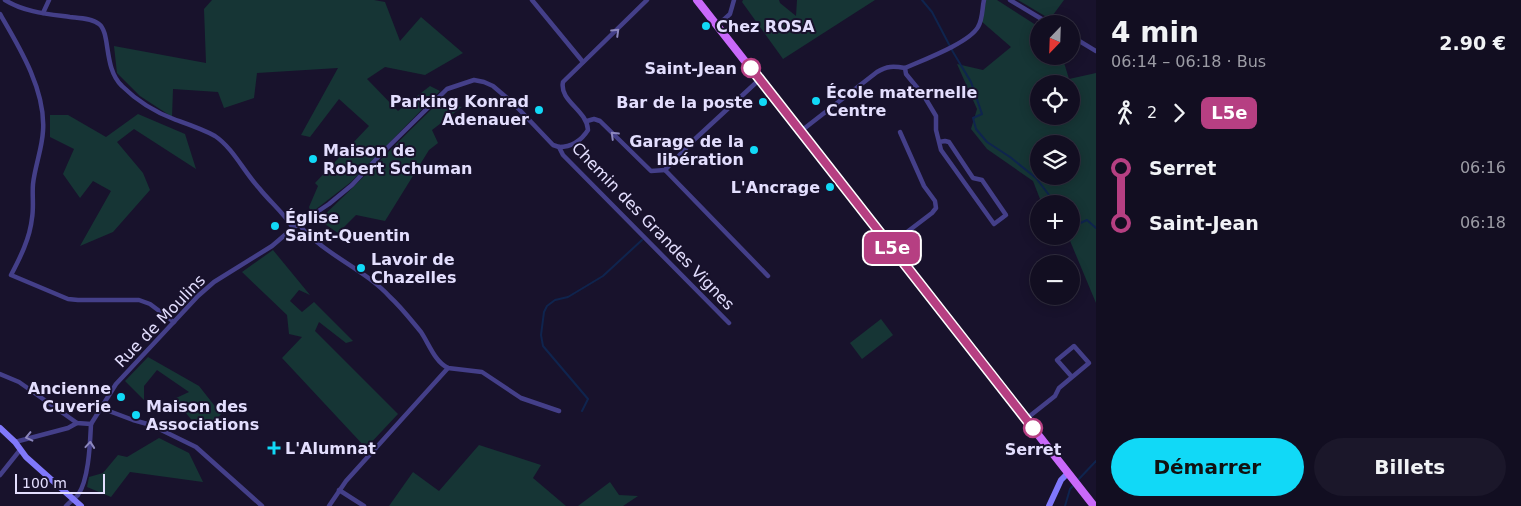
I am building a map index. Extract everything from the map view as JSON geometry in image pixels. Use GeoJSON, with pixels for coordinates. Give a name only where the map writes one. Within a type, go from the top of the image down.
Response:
{"type":"FeatureCollection","features":[{"type":"Feature","properties":{"kind":"main road"},"geometry":{"type":"LineString","coordinates":[[697,0],[1094,506]]}},
{"type":"Feature","properties":{"kind":"street"},"geometry":{"type":"LineString","coordinates":[[5,0],[18,7],[43,13],[87,19],[99,24],[105,33],[110,67],[118,82],[149,107],[176,120],[200,128],[224,143],[258,188],[289,220],[293,228]]}},
{"type":"Feature","properties":{"kind":"street"},"geometry":{"type":"LineString","coordinates":[[43,13],[49,0]]}},
{"type":"Feature","properties":{"kind":"street"},"geometry":{"type":"LineString","coordinates":[[532,0],[583,62]]}},
{"type":"Feature","properties":{"kind":"street"},"geometry":{"type":"LineString","coordinates":[[559,147],[570,145],[584,136],[588,130],[586,121],[564,94],[562,86],[566,78],[616,32],[647,0]]}},
{"type":"Feature","properties":{"kind":"street"},"geometry":{"type":"LineString","coordinates":[[718,25],[730,14],[734,0]]}},
{"type":"Feature","properties":{"kind":"street"},"geometry":{"type":"LineString","coordinates":[[801,132],[877,72],[892,65],[904,68],[954,46],[975,32],[979,26],[984,0]]}},
{"type":"Feature","properties":{"kind":"street"},"geometry":{"type":"LineString","coordinates":[[1010,0],[1035,15]]}},
{"type":"Feature","properties":{"kind":"street"},"geometry":{"type":"LineString","coordinates":[[0,14],[23,54],[35,86],[44,119],[33,185],[31,224],[22,252],[11,275],[68,299],[139,300],[150,304],[174,322]]}},
{"type":"Feature","properties":{"kind":"street"},"geometry":{"type":"LineString","coordinates":[[1080,41],[1096,51]]}},
{"type":"Feature","properties":{"kind":"street"},"geometry":{"type":"LineString","coordinates":[[904,68],[906,74],[929,103],[936,116],[936,130],[939,142],[941,150],[994,224],[1006,215],[982,180],[973,178],[948,142],[945,140],[939,142]]}},
{"type":"Feature","properties":{"kind":"street"},"geometry":{"type":"LineString","coordinates":[[586,121],[594,119],[600,122],[651,171],[665,170],[695,139],[760,79]]}},
{"type":"Feature","properties":{"kind":"street","name":"Rue de Moulins"},"geometry":{"type":"LineString","coordinates":[[91,424],[116,384],[198,296],[214,282],[267,249],[352,185],[447,89],[474,80],[493,86],[518,108],[553,145],[559,147]]}},
{"type":"Feature","properties":{"kind":"street"},"geometry":{"type":"LineString","coordinates":[[890,246],[936,208],[903,142],[900,132]]}},
{"type":"Feature","properties":{"kind":"street","name":"Chemin des Grandes Vignes"},"geometry":{"type":"LineString","coordinates":[[559,147],[563,155],[729,323]]}},
{"type":"Feature","properties":{"kind":"street"},"geometry":{"type":"LineString","coordinates":[[665,170],[768,276]]}},
{"type":"Feature","properties":{"kind":"street"},"geometry":{"type":"LineString","coordinates":[[300,225],[308,235],[344,263],[378,285],[391,297],[422,334],[437,358],[448,368],[482,372],[521,398],[559,411]]}},
{"type":"Feature","properties":{"kind":"street"},"geometry":{"type":"LineString","coordinates":[[1026,419],[1055,396],[1060,388],[1089,363],[1074,346],[1057,360],[1072,377]]}},
{"type":"Feature","properties":{"kind":"street"},"geometry":{"type":"LineString","coordinates":[[329,506],[339,490],[448,368]]}},
{"type":"Feature","properties":{"kind":"street"},"geometry":{"type":"LineString","coordinates":[[0,374],[19,382],[77,423],[91,424],[88,465],[80,490],[66,506]]}},
{"type":"Feature","properties":{"kind":"street"},"geometry":{"type":"LineString","coordinates":[[101,408],[151,425],[196,448],[262,506]]}},
{"type":"Feature","properties":{"kind":"street"},"geometry":{"type":"LineString","coordinates":[[15,442],[68,428],[77,423]]}},
{"type":"Feature","properties":{"kind":"street"},"geometry":{"type":"LineString","coordinates":[[0,428],[15,442],[20,450],[81,506]]}},
{"type":"Feature","properties":{"kind":"street"},"geometry":{"type":"LineString","coordinates":[[0,475],[20,450]]}},
{"type":"Feature","properties":{"kind":"street"},"geometry":{"type":"LineString","coordinates":[[1049,506],[1061,480],[1069,474]]}},
{"type":"Feature","properties":{"kind":"street"},"geometry":{"type":"LineString","coordinates":[[339,490],[364,506]]}},
{"type":"Feature","properties":{"kind":"green space"},"geometry":{"type":"Polygon","coordinates":[[[212,0],[374,0],[385,2],[400,41],[421,17],[463,53],[425,75],[385,67],[367,79],[398,111],[430,86],[440,91],[351,182],[311,213],[309,207],[318,186],[315,183],[369,126],[339,99],[310,137],[301,135],[338,68],[257,73],[254,98],[224,108],[218,92],[173,89],[172,117],[140,96],[117,73],[114,46],[206,63],[204,9],[212,0]]]}},
{"type":"Feature","properties":{"kind":"green space"},"geometry":{"type":"Polygon","coordinates":[[[743,0],[779,0],[796,16],[797,0],[875,0],[783,59],[742,2],[743,0]]]}},
{"type":"Feature","properties":{"kind":"green space"},"geometry":{"type":"Polygon","coordinates":[[[984,0],[997,0],[1030,21],[1030,65],[1065,65],[1068,75],[1030,75],[1030,125],[1080,125],[1080,77],[1096,73],[1096,303],[1080,265],[1080,255],[1076,255],[1072,245],[1080,245],[1080,195],[1038,195],[1035,185],[1080,185],[1080,135],[1030,135],[1030,179],[987,149],[971,129],[977,109],[957,64],[983,70],[1011,47],[981,21],[984,0]]]}},
{"type":"Feature","properties":{"kind":"green space"},"geometry":{"type":"Polygon","coordinates":[[[1018,0],[1064,0],[1053,15],[1043,15],[1018,0]]]}},
{"type":"Feature","properties":{"kind":"green space"},"geometry":{"type":"Polygon","coordinates":[[[438,103],[462,107],[432,130],[438,143],[429,150],[385,221],[356,215],[338,233],[319,220],[349,191],[438,103]]]}},
{"type":"Feature","properties":{"kind":"green space"},"geometry":{"type":"Polygon","coordinates":[[[138,114],[185,134],[196,169],[134,129],[117,142],[143,173],[150,190],[113,232],[80,246],[111,191],[93,181],[80,198],[63,174],[74,149],[50,137],[50,115],[68,115],[106,137],[138,114]]]}},
{"type":"Feature","properties":{"kind":"green space"},"geometry":{"type":"Polygon","coordinates":[[[273,250],[310,295],[299,290],[290,301],[302,312],[314,302],[353,341],[346,343],[319,322],[315,331],[398,414],[366,448],[282,358],[302,337],[289,334],[287,315],[242,272],[273,250]]]}},
{"type":"Feature","properties":{"kind":"green space"},"geometry":{"type":"Polygon","coordinates":[[[881,319],[893,335],[862,359],[850,343],[881,319]]]}},
{"type":"Feature","properties":{"kind":"green space"},"geometry":{"type":"Polygon","coordinates":[[[148,357],[199,386],[221,414],[209,430],[201,431],[174,399],[189,392],[157,370],[144,386],[144,400],[125,381],[148,357]]]}},
{"type":"Feature","properties":{"kind":"green space"},"geometry":{"type":"Polygon","coordinates":[[[159,438],[189,453],[203,482],[130,472],[111,497],[87,487],[89,477],[103,473],[118,455],[127,457],[159,438]]]}},
{"type":"Feature","properties":{"kind":"green space"},"geometry":{"type":"Polygon","coordinates":[[[479,445],[541,465],[533,478],[566,506],[389,506],[413,472],[439,491],[479,445]]]}},
{"type":"Feature","properties":{"kind":"green space"},"geometry":{"type":"Polygon","coordinates":[[[610,482],[619,495],[638,496],[623,506],[578,506],[610,482]]]}},
{"type":"Feature","properties":{"kind":"waterway"},"geometry":{"type":"LineString","coordinates":[[922,0],[932,12],[971,82],[982,114],[973,118],[976,129],[987,142],[1010,157],[1036,178],[1049,195]]}},
{"type":"Feature","properties":{"kind":"waterway"},"geometry":{"type":"LineString","coordinates":[[1080,223],[1087,220],[1096,228]]}},
{"type":"Feature","properties":{"kind":"waterway"},"geometry":{"type":"LineString","coordinates":[[582,411],[588,399],[543,346],[541,335],[544,312],[547,306],[555,300],[568,297],[603,276],[642,240]]}},
{"type":"Feature","properties":{"kind":"waterway"},"geometry":{"type":"LineString","coordinates":[[1078,480],[1096,461]]}},
{"type":"Feature","properties":{"kind":"waterway"},"geometry":{"type":"LineString","coordinates":[[1065,506],[1070,489],[1075,484]]}},
{"type":"Feature","properties":{"kind":"bus line","name":"L5e"},"geometry":{"type":"LineString","coordinates":[[751,68],[1033,428]]}},
{"type":"Feature","properties":{"kind":"place","name":"Chez ROSA"},"geometry":{"type":"Point","coordinates":[706,26]}},
{"type":"Feature","properties":{"kind":"place","name":"Saint-Jean"},"geometry":{"type":"Point","coordinates":[751,68]}},
{"type":"Feature","properties":{"kind":"place","name":"École maternelle Centre"},"geometry":{"type":"Point","coordinates":[816,101]}},
{"type":"Feature","properties":{"kind":"place","name":"Bar de la poste"},"geometry":{"type":"Point","coordinates":[763,102]}},
{"type":"Feature","properties":{"kind":"place","name":"Parking Konrad Adenauer"},"geometry":{"type":"Point","coordinates":[539,110]}},
{"type":"Feature","properties":{"kind":"place","name":"Garage de la libération"},"geometry":{"type":"Point","coordinates":[754,150]}},
{"type":"Feature","properties":{"kind":"place","name":"Maison de Robert Schuman"},"geometry":{"type":"Point","coordinates":[313,159]}},
{"type":"Feature","properties":{"kind":"place","name":"L'Ancrage"},"geometry":{"type":"Point","coordinates":[830,187]}},
{"type":"Feature","properties":{"kind":"place","name":"Église Saint-Quentin"},"geometry":{"type":"Point","coordinates":[275,226]}},
{"type":"Feature","properties":{"kind":"place","name":"Lavoir de Chazelles"},"geometry":{"type":"Point","coordinates":[361,268]}},
{"type":"Feature","properties":{"kind":"place","name":"Ancienne Cuverie"},"geometry":{"type":"Point","coordinates":[121,397]}},
{"type":"Feature","properties":{"kind":"place","name":"Maison des Associations"},"geometry":{"type":"Point","coordinates":[136,415]}},
{"type":"Feature","properties":{"kind":"place","name":"Serret"},"geometry":{"type":"Point","coordinates":[1033,428]}},
{"type":"Feature","properties":{"kind":"place","name":"L'Alumnat"},"geometry":{"type":"Point","coordinates":[274,448]}}]}
